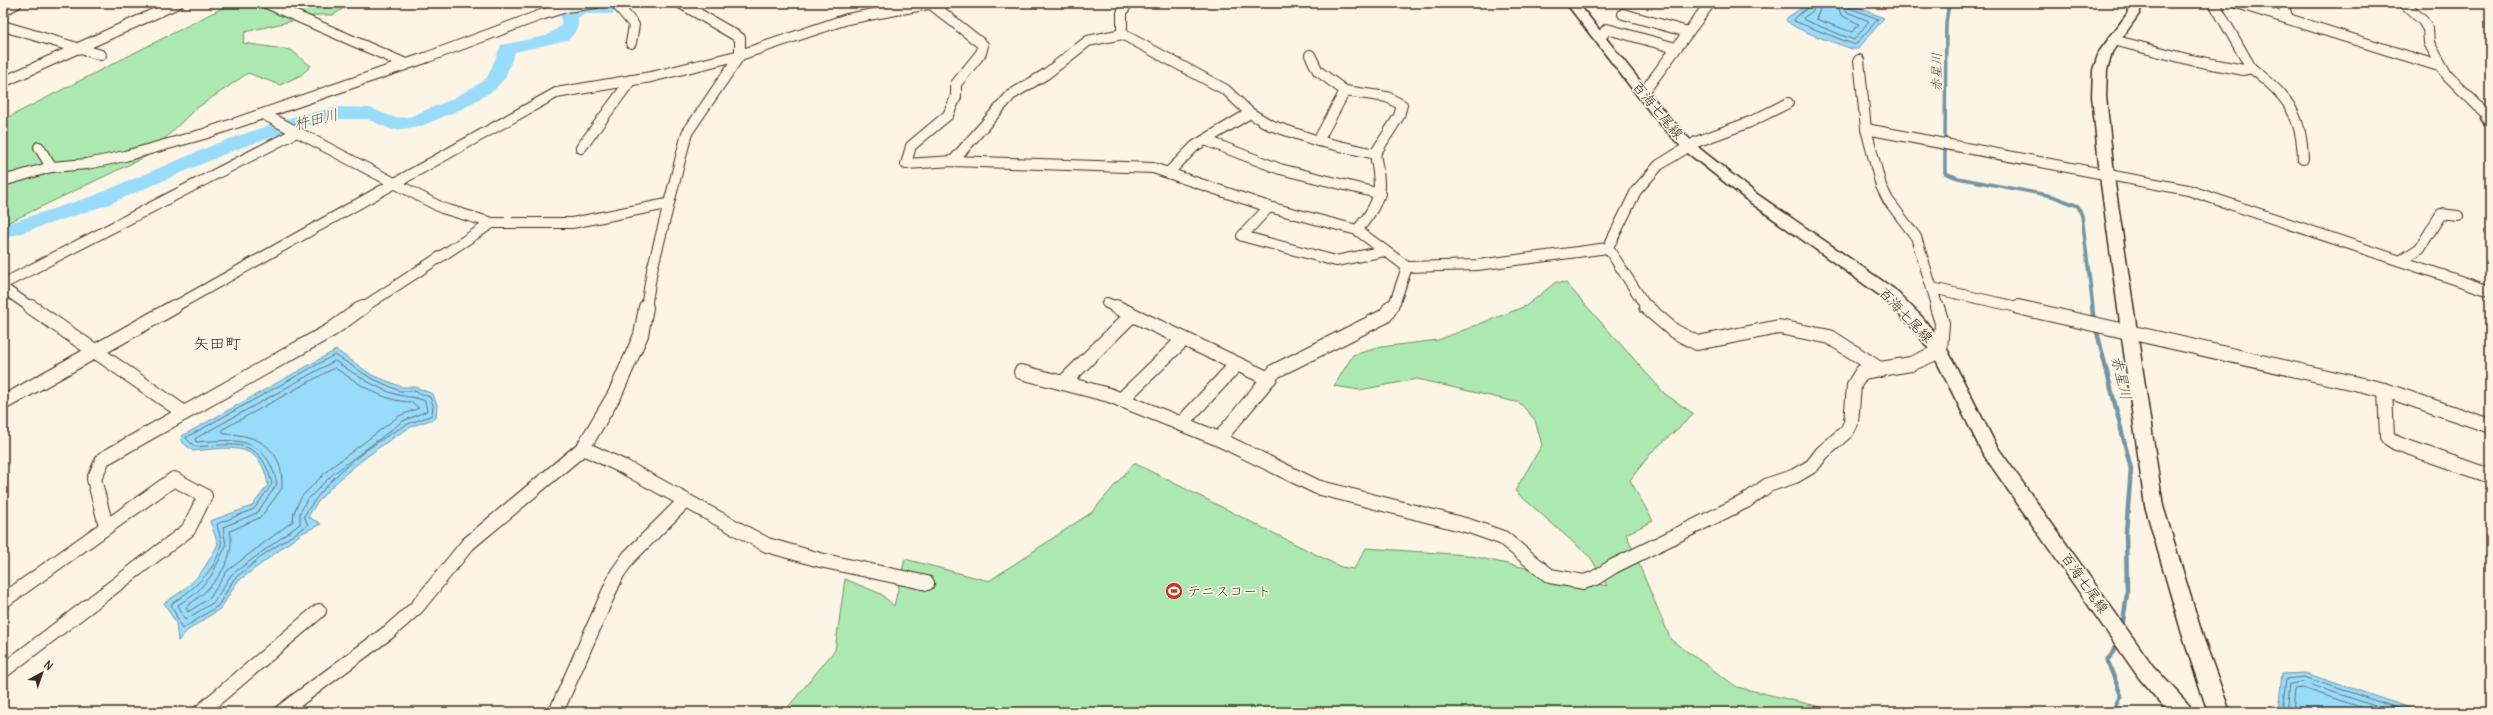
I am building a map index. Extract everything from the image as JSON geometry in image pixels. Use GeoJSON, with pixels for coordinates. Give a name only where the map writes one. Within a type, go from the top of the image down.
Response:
{"type":"FeatureCollection","features":[{"type":"Feature","properties":{"kind":"street"},"geometry":{"type":"LineString","coordinates":[[3,11],[17,3]]}},
{"type":"Feature","properties":{"kind":"street"},"geometry":{"type":"LineString","coordinates":[[3,82],[178,3]]}},
{"type":"Feature","properties":{"kind":"street"},"geometry":{"type":"LineString","coordinates":[[266,3],[406,64]]}},
{"type":"Feature","properties":{"kind":"street"},"geometry":{"type":"LineString","coordinates":[[550,3],[566,6]]}},
{"type":"Feature","properties":{"kind":"street"},"geometry":{"type":"LineString","coordinates":[[3,181],[51,167],[86,164],[125,156],[204,134],[406,64],[566,6],[596,3]]}},
{"type":"Feature","properties":{"kind":"street"},"geometry":{"type":"LineString","coordinates":[[621,3],[619,7],[633,19],[635,25],[631,43]]}},
{"type":"Feature","properties":{"kind":"street"},"geometry":{"type":"LineString","coordinates":[[281,712],[390,631],[417,607],[468,544],[583,448],[615,394],[641,335],[652,270],[667,204],[687,133],[740,55],[740,38],[680,3]]}},
{"type":"Feature","properties":{"kind":"street"},"geometry":{"type":"LineString","coordinates":[[1122,34],[1122,13],[1127,3]]}},
{"type":"Feature","properties":{"kind":"street","name":"百海七尾線"},"geometry":{"type":"LineString","coordinates":[[1572,3],[1658,112],[1689,147],[1752,197],[1888,294],[1917,322],[1940,350],[1989,449],[2146,672],[2181,712]]}},
{"type":"Feature","properties":{"kind":"street"},"geometry":{"type":"LineString","coordinates":[[1643,93],[1710,3]]}},
{"type":"Feature","properties":{"kind":"street"},"geometry":{"type":"LineString","coordinates":[[2137,3],[2133,14],[2113,40],[2106,52],[2100,70],[2099,96],[2108,175],[2128,332],[2154,506],[2193,637],[2219,712]]}},
{"type":"Feature","properties":{"kind":"street"},"geometry":{"type":"LineString","coordinates":[[2214,3],[2251,68],[2273,84],[2296,114],[2304,137],[2303,159]]}},
{"type":"Feature","properties":{"kind":"street"},"geometry":{"type":"LineString","coordinates":[[2237,3],[2288,18],[2386,51],[2442,67]]}},
{"type":"Feature","properties":{"kind":"street"},"geometry":{"type":"LineString","coordinates":[[2282,3],[2288,18]]}},
{"type":"Feature","properties":{"kind":"street"},"geometry":{"type":"LineString","coordinates":[[2404,3],[2423,21],[2428,29],[2429,43],[2447,75],[2490,119]]}},
{"type":"Feature","properties":{"kind":"street"},"geometry":{"type":"LineString","coordinates":[[3,403],[556,93],[651,78],[740,55],[847,19],[933,4],[983,45],[981,53],[956,84],[957,97],[954,111],[911,146],[906,164],[953,161],[1153,168],[1169,172],[1269,207],[1357,230],[1406,267],[1478,265],[1608,248]]}},
{"type":"Feature","properties":{"kind":"street"},"geometry":{"type":"LineString","coordinates":[[1624,14],[1688,32]]}},
{"type":"Feature","properties":{"kind":"street"},"geometry":{"type":"LineString","coordinates":[[3,26],[101,55]]}},
{"type":"Feature","properties":{"kind":"street"},"geometry":{"type":"LineString","coordinates":[[1600,38],[1607,29],[1676,48]]}},
{"type":"Feature","properties":{"kind":"street"},"geometry":{"type":"LineString","coordinates":[[953,161],[1011,95],[1046,74],[1088,41],[1122,34],[1226,90],[1250,113],[1270,125],[1318,141],[1375,154]]}},
{"type":"Feature","properties":{"kind":"street"},"geometry":{"type":"LineString","coordinates":[[2113,40],[2191,60],[2244,70],[2251,68]]}},
{"type":"Feature","properties":{"kind":"street"},"geometry":{"type":"LineString","coordinates":[[1310,55],[1311,61],[1326,78],[1345,91],[1387,97],[1402,105],[1399,116],[1375,154],[1381,194],[1374,212],[1357,230]]}},
{"type":"Feature","properties":{"kind":"street"},"geometry":{"type":"LineString","coordinates":[[1022,372],[1121,400],[1219,440],[1317,487],[1469,526],[1503,538],[1550,576],[1584,582],[1746,501],[1768,485],[1795,476],[1812,466],[1822,453],[1849,427],[1854,385],[1862,372],[1902,368],[1926,359],[1940,350],[1942,323],[1916,237],[1888,200],[1881,186],[1866,129],[1859,60]]}},
{"type":"Feature","properties":{"kind":"street"},"geometry":{"type":"LineString","coordinates":[[581,148],[631,80]]}},
{"type":"Feature","properties":{"kind":"street"},"geometry":{"type":"LineString","coordinates":[[1318,141],[1345,91]]}},
{"type":"Feature","properties":{"kind":"street"},"geometry":{"type":"LineString","coordinates":[[1608,248],[1647,176],[1666,160],[1689,147],[1694,142],[1752,121],[1788,103]]}},
{"type":"Feature","properties":{"kind":"street"},"geometry":{"type":"LineString","coordinates":[[1169,172],[1178,159],[1250,113]]}},
{"type":"Feature","properties":{"kind":"street"},"geometry":{"type":"LineString","coordinates":[[263,114],[442,208],[492,223],[572,222],[667,204]]}},
{"type":"Feature","properties":{"kind":"street"},"geometry":{"type":"LineString","coordinates":[[3,284],[290,128]]}},
{"type":"Feature","properties":{"kind":"street"},"geometry":{"type":"LineString","coordinates":[[1866,129],[2188,190],[2490,291]]}},
{"type":"Feature","properties":{"kind":"street"},"geometry":{"type":"LineString","coordinates":[[1206,140],[1280,169],[1381,194]]}},
{"type":"Feature","properties":{"kind":"street"},"geometry":{"type":"LineString","coordinates":[[39,147],[51,167]]}},
{"type":"Feature","properties":{"kind":"street"},"geometry":{"type":"LineString","coordinates":[[1269,207],[1242,236],[1336,261],[1385,251]]}},
{"type":"Feature","properties":{"kind":"street"},"geometry":{"type":"LineString","coordinates":[[2400,261],[2420,248],[2441,214],[2458,216]]}},
{"type":"Feature","properties":{"kind":"street"},"geometry":{"type":"LineString","coordinates":[[106,526],[94,479],[103,459],[331,330],[395,285],[492,223]]}},
{"type":"Feature","properties":{"kind":"street"},"geometry":{"type":"LineString","coordinates":[[1608,248],[1644,305],[1654,316],[1674,331],[1697,343],[1779,327],[1830,337],[1881,370]]}},
{"type":"Feature","properties":{"kind":"street"},"geometry":{"type":"LineString","coordinates":[[1219,440],[1275,371],[1385,316],[1395,302],[1406,267]]}},
{"type":"Feature","properties":{"kind":"street"},"geometry":{"type":"LineString","coordinates":[[3,288],[184,412]]}},
{"type":"Feature","properties":{"kind":"street"},"geometry":{"type":"LineString","coordinates":[[1932,288],[2385,390],[2490,426]]}},
{"type":"Feature","properties":{"kind":"street"},"geometry":{"type":"LineString","coordinates":[[1107,303],[1269,379]]}},
{"type":"Feature","properties":{"kind":"street"},"geometry":{"type":"LineString","coordinates":[[1063,383],[1132,315]]}},
{"type":"Feature","properties":{"kind":"street"},"geometry":{"type":"LineString","coordinates":[[1121,400],[1184,339]]}},
{"type":"Feature","properties":{"kind":"street"},"geometry":{"type":"LineString","coordinates":[[1181,424],[1237,364]]}},
{"type":"Feature","properties":{"kind":"street"},"geometry":{"type":"LineString","coordinates":[[2385,390],[2387,437],[2396,442],[2490,476]]}},
{"type":"Feature","properties":{"kind":"street"},"geometry":{"type":"LineString","coordinates":[[583,448],[626,468],[767,545],[820,560],[927,583]]}},
{"type":"Feature","properties":{"kind":"street"},"geometry":{"type":"LineString","coordinates":[[3,601],[106,526],[174,479],[205,496],[188,530],[3,671]]}},
{"type":"Feature","properties":{"kind":"street"},"geometry":{"type":"LineString","coordinates":[[556,712],[617,574],[629,557],[685,501]]}},
{"type":"Feature","properties":{"kind":"street"},"geometry":{"type":"LineString","coordinates":[[200,712],[319,611]]}},
{"type":"Feature","properties":{"kind":"green space"},"geometry":{"type":"Polygon","coordinates":[[[232,3],[352,3],[333,15],[318,15],[245,32],[243,43],[291,50],[311,66],[301,75],[280,85],[248,73],[194,110],[147,156],[3,225],[3,120],[232,3]]]}},
{"type":"Feature","properties":{"kind":"green space"},"geometry":{"type":"Polygon","coordinates":[[[1556,282],[1566,283],[1665,394],[1694,414],[1652,452],[1630,480],[1653,521],[1626,534],[1671,640],[1737,687],[1842,712],[784,712],[835,650],[845,579],[881,594],[894,606],[905,559],[989,581],[1092,512],[1134,463],[1341,567],[1354,569],[1366,548],[1467,555],[1607,586],[1591,558],[1515,491],[1542,445],[1535,420],[1520,403],[1417,379],[1360,390],[1334,386],[1353,355],[1381,347],[1438,340],[1526,306],[1556,282]]]}},
{"type":"Feature","properties":{"kind":"water"},"geometry":{"type":"Polygon","coordinates":[[[1809,3],[1847,3],[1884,18],[1858,49],[1852,49],[1807,32],[1786,20],[1788,17],[1809,3]]]}},
{"type":"Feature","properties":{"kind":"water"},"geometry":{"type":"Polygon","coordinates":[[[336,350],[372,375],[402,387],[415,387],[433,394],[437,405],[436,418],[407,429],[352,468],[315,505],[308,517],[321,524],[302,533],[237,582],[221,608],[187,631],[178,641],[176,623],[164,603],[190,584],[207,564],[218,544],[210,521],[252,506],[268,485],[264,470],[258,460],[250,453],[230,448],[193,451],[181,441],[182,436],[336,350]]]}},
{"type":"Feature","properties":{"kind":"water"},"geometry":{"type":"Polygon","coordinates":[[[2305,673],[2422,712],[2278,712],[2282,674],[2305,673]]]}},
{"type":"Feature","properties":{"kind":"waterway","name":"杵田川"},"geometry":{"type":"LineString","coordinates":[[3,232],[100,200],[132,188],[225,147],[264,132],[303,120],[339,113],[370,114],[393,124],[412,123],[457,104],[488,86],[496,78],[507,49],[543,42],[561,36],[567,32],[570,26],[570,14],[582,9],[607,10],[615,3]]}},
{"type":"Feature","properties":{"kind":"waterway","name":"赤星川"},"geometry":{"type":"LineString","coordinates":[[1945,141],[1946,23],[1949,3]]}},
{"type":"Feature","properties":{"kind":"waterway","name":"赤星川"},"geometry":{"type":"LineString","coordinates":[[1945,145],[1945,173],[1958,178],[2052,196],[2078,206],[2082,216],[2093,308]]}},
{"type":"Feature","properties":{"kind":"waterway","name":"赤星川"},"geometry":{"type":"LineString","coordinates":[[2092,307],[2094,321]]}},
{"type":"Feature","properties":{"kind":"waterway","name":"赤星川"},"geometry":{"type":"LineString","coordinates":[[2096,328],[2131,469],[2126,532],[2127,594],[2122,628]]}},
{"type":"Feature","properties":{"kind":"waterway","name":"赤星川"},"geometry":{"type":"LineString","coordinates":[[2112,712],[2121,695],[2107,660],[2114,652],[2117,640]]}},
{"type":"Feature","properties":{"kind":"place","name":"テニスコート"},"geometry":{"type":"Point","coordinates":[1174,591]}},
{"type":"Feature","properties":{"kind":"district","name":"矢田町"},"geometry":{"type":"Point","coordinates":[217,343]}}]}
